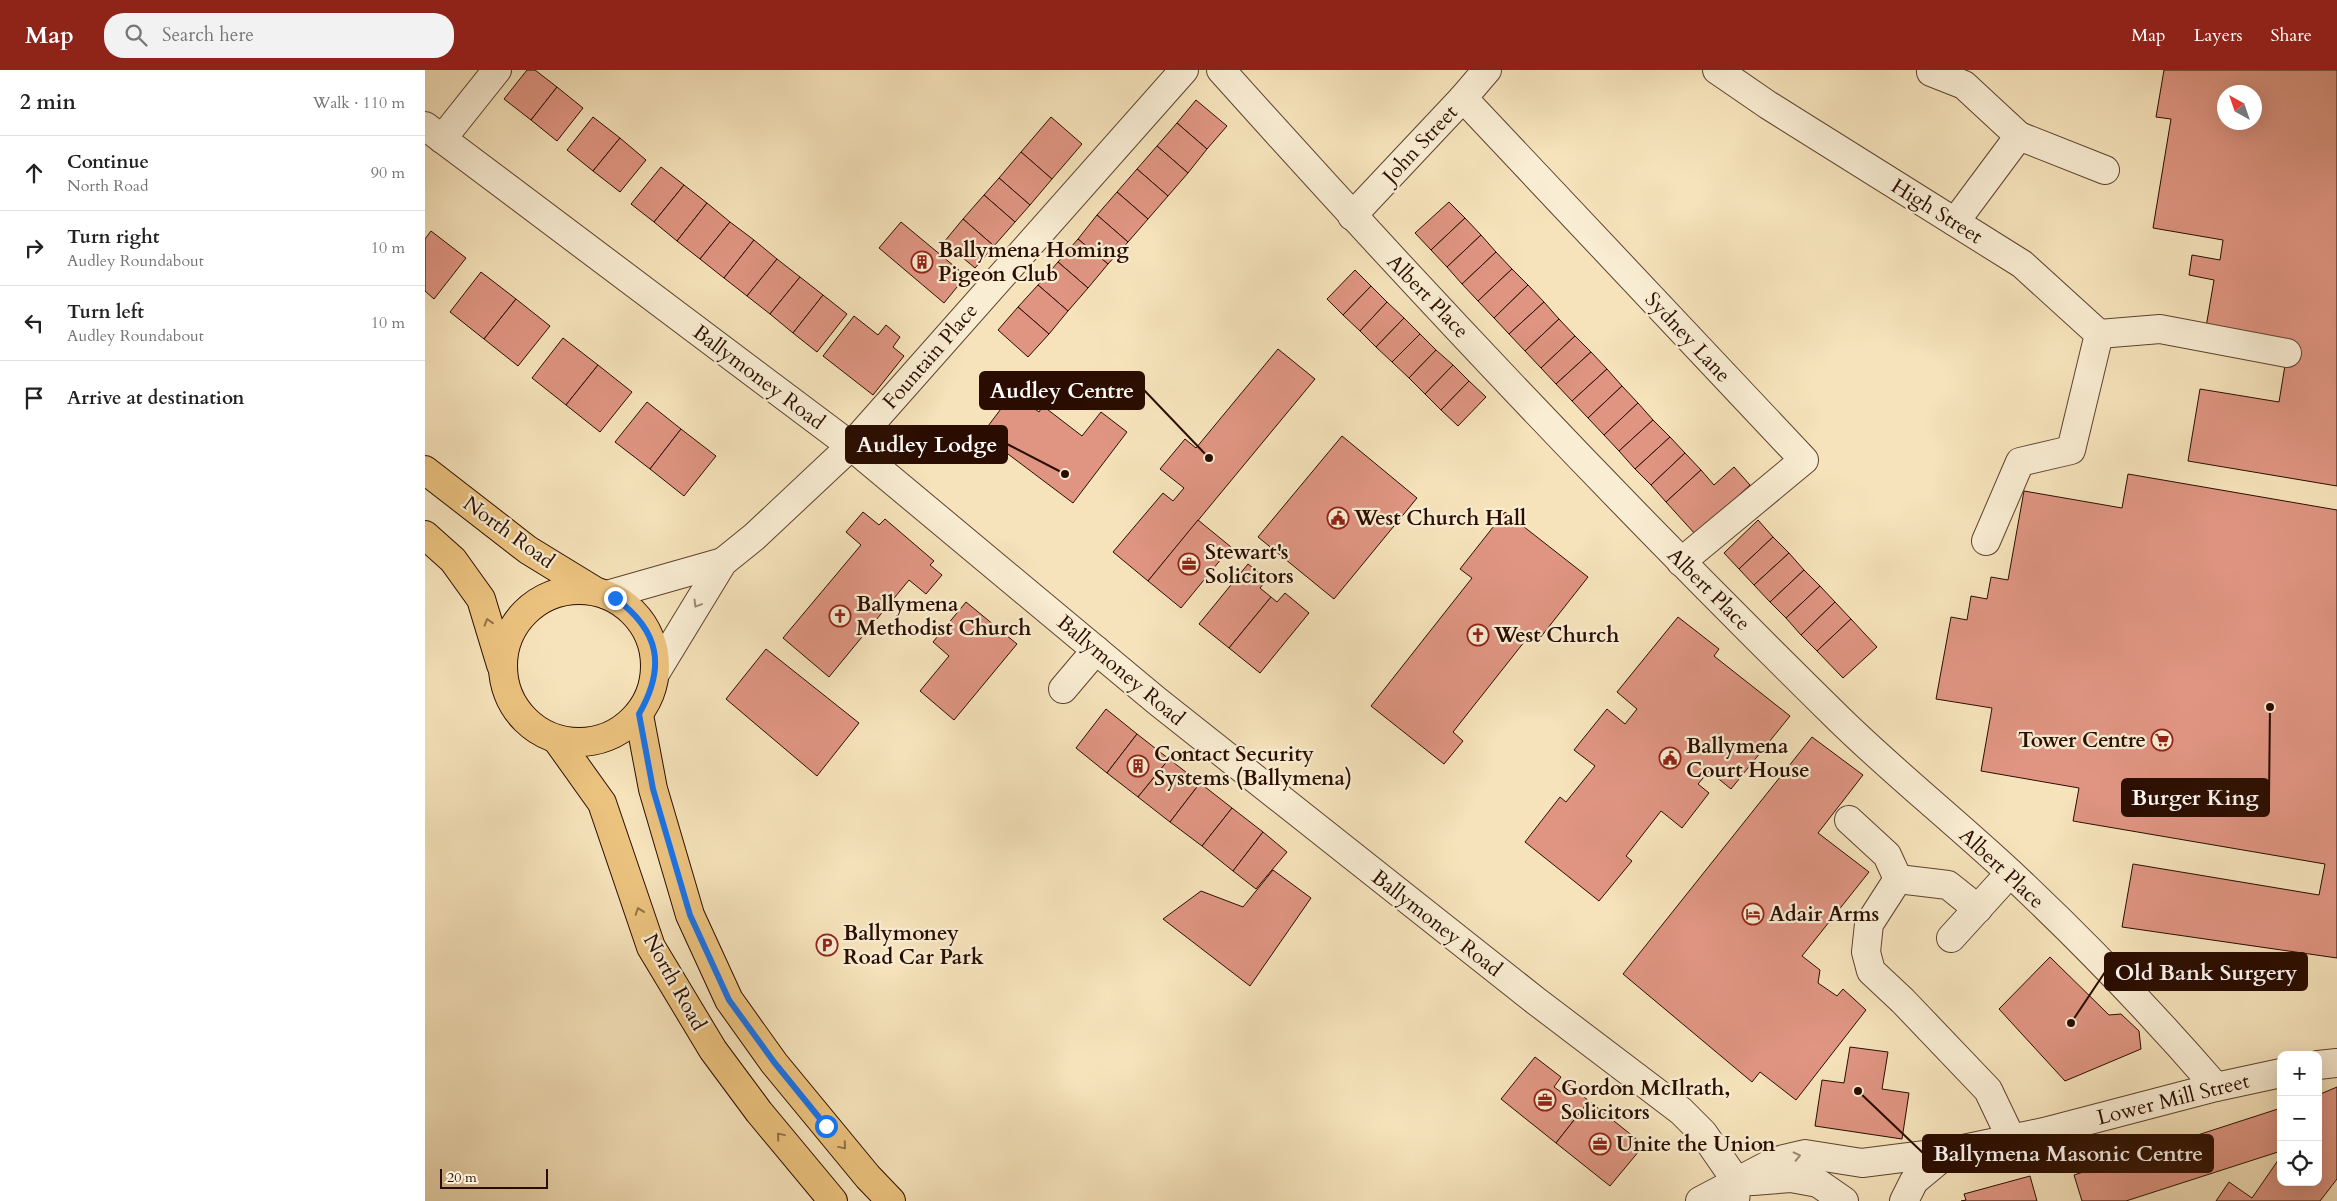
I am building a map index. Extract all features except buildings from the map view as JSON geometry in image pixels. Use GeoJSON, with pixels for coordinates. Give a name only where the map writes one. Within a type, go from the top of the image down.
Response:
{"type":"FeatureCollection","features":[{"type":"Feature","properties":{"kind":"main road","name":"North Road"},"geometry":{"type":"LineString","coordinates":[[425,470],[528,550],[601,593]]}},
{"type":"Feature","properties":{"kind":"main road"},"geometry":{"type":"LineString","coordinates":[[425,535],[453,560],[481,599],[503,669]]}},
{"type":"Feature","properties":{"kind":"main road"},"geometry":{"type":"LineString","coordinates":[[572,590],[601,593],[632,611],[646,628],[654,649],[656,672],[650,695],[639,714],[621,730],[600,740],[577,743],[557,740],[533,726],[513,705],[505,688],[503,669],[505,646],[514,625],[530,607],[549,595],[572,590]]}},
{"type":"Feature","properties":{"kind":"main road","name":"North Road"},"geometry":{"type":"LineString","coordinates":[[639,714],[653,789],[690,915],[729,1000],[774,1062],[868,1177],[891,1201]]}},
{"type":"Feature","properties":{"kind":"main road","name":"North Road"},"geometry":{"type":"LineString","coordinates":[[557,740],[603,803],[651,947],[708,1042],[759,1112],[833,1201]]}},
{"type":"Feature","properties":{"kind":"street"},"geometry":{"type":"LineString","coordinates":[[434,133],[497,70]]}},
{"type":"Feature","properties":{"kind":"street","name":"Fountain Place"},"geometry":{"type":"LineString","coordinates":[[656,672],[723,562],[754,537],[851,446],[1184,70]]}},
{"type":"Feature","properties":{"kind":"street","name":"Albert Place"},"geometry":{"type":"LineString","coordinates":[[1221,70],[1352,216],[1681,562],[1841,722],[2010,873],[2157,1018],[2216,1087]]}},
{"type":"Feature","properties":{"kind":"street","name":"John Street"},"geometry":{"type":"LineString","coordinates":[[1352,216],[1487,70]]}},
{"type":"Feature","properties":{"kind":"street","name":"High Street"},"geometry":{"type":"LineString","coordinates":[[1717,70],[1768,105],[2022,264],[2099,334]]}},
{"type":"Feature","properties":{"kind":"street"},"geometry":{"type":"LineString","coordinates":[[1931,72],[1964,85],[2019,136],[2105,170]]}},
{"type":"Feature","properties":{"kind":"street","name":"Sydney Lane"},"geometry":{"type":"LineString","coordinates":[[1463,98],[1804,460],[1681,562]]}},
{"type":"Feature","properties":{"kind":"street","name":"Ballymoney Road"},"geometry":{"type":"LineString","coordinates":[[434,133],[851,446],[1181,720],[1536,1001],[1681,1110],[1703,1132],[1736,1191]]}},
{"type":"Feature","properties":{"kind":"street"},"geometry":{"type":"LineString","coordinates":[[1955,222],[2019,136]]}},
{"type":"Feature","properties":{"kind":"street"},"geometry":{"type":"LineString","coordinates":[[1986,540],[2020,462],[2071,450],[2099,334],[2160,329],[2287,353]]}},
{"type":"Feature","properties":{"kind":"street","name":"Fountain Place"},"geometry":{"type":"LineString","coordinates":[[601,593],[723,562]]}},
{"type":"Feature","properties":{"kind":"street"},"geometry":{"type":"LineString","coordinates":[[1063,689],[1096,650]]}},
{"type":"Feature","properties":{"kind":"street"},"geometry":{"type":"LineString","coordinates":[[1849,820],[1887,855],[1898,879]]}},
{"type":"Feature","properties":{"kind":"street"},"geometry":{"type":"LineString","coordinates":[[1951,938],[2010,873]]}},
{"type":"Feature","properties":{"kind":"street"},"geometry":{"type":"LineString","coordinates":[[1898,879],[1948,885],[1978,909]]}},
{"type":"Feature","properties":{"kind":"street"},"geometry":{"type":"LineString","coordinates":[[1898,879],[1869,924],[1866,952],[1871,971],[1909,1007],[1988,1090],[2011,1138]]}},
{"type":"Feature","properties":{"kind":"street"},"geometry":{"type":"LineString","coordinates":[[2322,1065],[2337,1063]]}},
{"type":"Feature","properties":{"kind":"street","name":"Lower Mill Street"},"geometry":{"type":"LineString","coordinates":[[1700,1201],[1736,1191],[1776,1161],[1805,1154],[1862,1163],[1949,1152],[2044,1132],[2216,1087],[2277,1074]]}},
{"type":"Feature","properties":{"kind":"street","name":"Lower Mill Street"},"geometry":{"type":"LineString","coordinates":[[1904,1201],[1914,1181],[1949,1152]]}},
{"type":"Feature","properties":{"kind":"street"},"geometry":{"type":"LineString","coordinates":[[1736,1191],[1791,1178],[1817,1183],[1844,1201]]}},
{"type":"Feature","properties":{"kind":"street"},"geometry":{"type":"LineString","coordinates":[[1736,1191],[1769,1201]]}},
{"type":"Feature","properties":{"kind":"place","name":"Ballymena Homing Pigeon Club"},"geometry":{"type":"Point","coordinates":[922,262]}},
{"type":"Feature","properties":{"kind":"place","name":"Audley Centre"},"geometry":{"type":"Point","coordinates":[1209,458]}},
{"type":"Feature","properties":{"kind":"place","name":"Audley Lodge"},"geometry":{"type":"Point","coordinates":[1065,474]}},
{"type":"Feature","properties":{"kind":"place","name":"West Church Hall"},"geometry":{"type":"Point","coordinates":[1338,518]}},
{"type":"Feature","properties":{"kind":"place","name":"Stewart's Solicitors"},"geometry":{"type":"Point","coordinates":[1189,564]}},
{"type":"Feature","properties":{"kind":"place","name":"Ballymena Methodist Church"},"geometry":{"type":"Point","coordinates":[840,616]}},
{"type":"Feature","properties":{"kind":"place","name":"West Church"},"geometry":{"type":"Point","coordinates":[1478,635]}},
{"type":"Feature","properties":{"kind":"place","name":"Burger King"},"geometry":{"type":"Point","coordinates":[2270,707]}},
{"type":"Feature","properties":{"kind":"place","name":"Tower Centre"},"geometry":{"type":"Point","coordinates":[2162,740]}},
{"type":"Feature","properties":{"kind":"place","name":"Ballymena Court House"},"geometry":{"type":"Point","coordinates":[1670,758]}},
{"type":"Feature","properties":{"kind":"place","name":"Contact Security Systems (Ballymena)"},"geometry":{"type":"Point","coordinates":[1138,766]}},
{"type":"Feature","properties":{"kind":"place","name":"Adair Arms"},"geometry":{"type":"Point","coordinates":[1753,914]}},
{"type":"Feature","properties":{"kind":"place","name":"Ballymoney Road Car Park"},"geometry":{"type":"Point","coordinates":[827,945]}},
{"type":"Feature","properties":{"kind":"place","name":"Old Bank Surgery"},"geometry":{"type":"Point","coordinates":[2071,1023]}},
{"type":"Feature","properties":{"kind":"place","name":"Ballymena Masonic Centre"},"geometry":{"type":"Point","coordinates":[1858,1091]}},
{"type":"Feature","properties":{"kind":"place","name":"Gordon McIlrath, Solicitors"},"geometry":{"type":"Point","coordinates":[1545,1100]}},
{"type":"Feature","properties":{"kind":"place","name":"Unite the Union"},"geometry":{"type":"Point","coordinates":[1600,1144]}},
{"type":"Feature","properties":{"kind":"route"},"geometry":{"type":"LineString","coordinates":[[615,598],[632,611],[646,628],[654,649],[656,672],[650,695],[639,714],[653,789],[690,915],[729,1000],[774,1062],[826,1126]]}}]}
